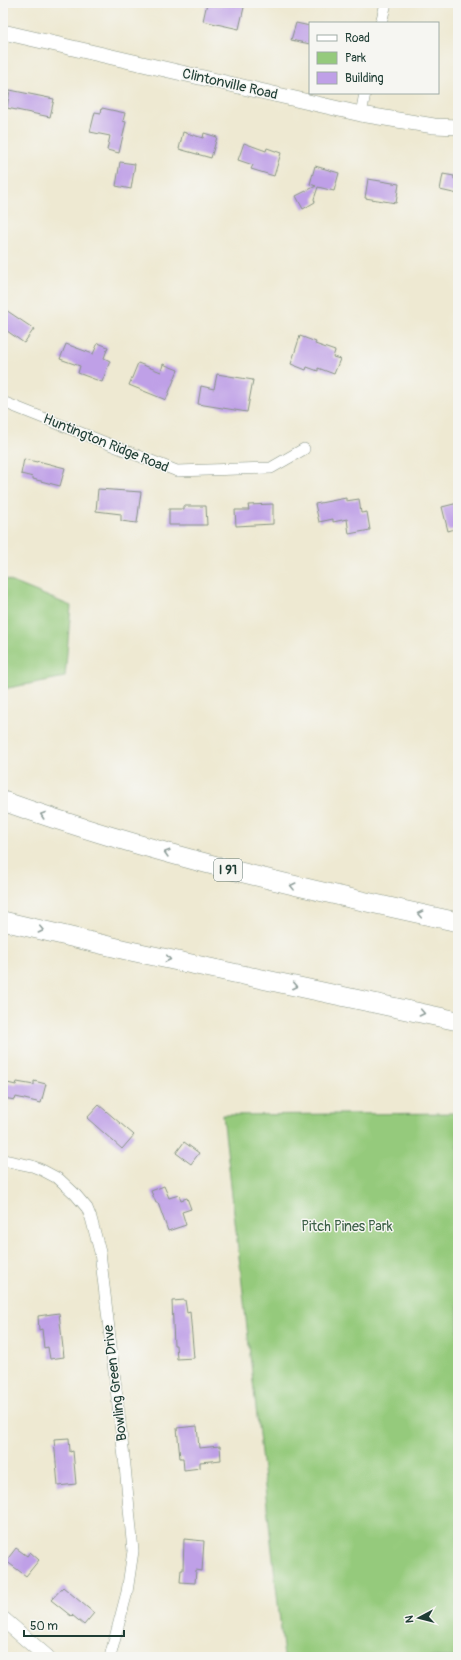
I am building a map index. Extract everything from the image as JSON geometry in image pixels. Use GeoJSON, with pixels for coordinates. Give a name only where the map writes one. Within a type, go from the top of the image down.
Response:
{"type":"FeatureCollection","features":[{"type":"Feature","properties":{"kind":"highway","name":"I 91"},"geometry":{"type":"LineString","coordinates":[[3,801],[101,834],[215,866],[309,890],[458,922]]}},
{"type":"Feature","properties":{"kind":"highway"},"geometry":{"type":"LineString","coordinates":[[3,921],[126,950],[458,1021]]}},
{"type":"Feature","properties":{"kind":"street"},"geometry":{"type":"LineString","coordinates":[[381,22],[386,3]]}},
{"type":"Feature","properties":{"kind":"street","name":"Clintonville Road"},"geometry":{"type":"LineString","coordinates":[[3,32],[361,114],[434,126],[458,128]]}},
{"type":"Feature","properties":{"kind":"street"},"geometry":{"type":"LineString","coordinates":[[361,114],[365,94]]}},
{"type":"Feature","properties":{"kind":"street","name":"Huntington Ridge Road"},"geometry":{"type":"LineString","coordinates":[[3,402],[177,471],[271,468],[304,449]]}},
{"type":"Feature","properties":{"kind":"street","name":"Bowling Green Drive"},"geometry":{"type":"LineString","coordinates":[[3,1160],[32,1166],[42,1170],[59,1179],[75,1194],[86,1208],[91,1218],[100,1252],[125,1466],[133,1551],[127,1592],[110,1657]]}},
{"type":"Feature","properties":{"kind":"street"},"geometry":{"type":"LineString","coordinates":[[3,1619],[47,1657]]}},
{"type":"Feature","properties":{"kind":"green space"},"geometry":{"type":"Polygon","coordinates":[[[3,578],[71,606],[65,677],[3,689],[3,578]]]}},
{"type":"Feature","properties":{"kind":"green space","name":"Pitch Pines Park"},"geometry":{"type":"Polygon","coordinates":[[[458,1113],[458,1657],[284,1657],[223,1115],[458,1113]]]}},
{"type":"Feature","properties":{"kind":"building"},"geometry":{"type":"Polygon","coordinates":[[[207,3],[221,6],[221,3],[245,3],[239,29],[203,21],[207,3]]]}},
{"type":"Feature","properties":{"kind":"building"},"geometry":{"type":"Polygon","coordinates":[[[296,23],[309,26],[309,44],[291,40],[296,23]]]}},
{"type":"Feature","properties":{"kind":"building"},"geometry":{"type":"Polygon","coordinates":[[[10,90],[54,99],[50,117],[7,108],[10,90]]]}},
{"type":"Feature","properties":{"kind":"building"},"geometry":{"type":"Polygon","coordinates":[[[102,108],[125,113],[123,121],[126,122],[119,153],[107,150],[110,136],[90,132],[95,112],[101,113],[102,108]]]}},
{"type":"Feature","properties":{"kind":"building"},"geometry":{"type":"Polygon","coordinates":[[[183,132],[203,138],[204,133],[217,137],[211,158],[179,149],[183,132]]]}},
{"type":"Feature","properties":{"kind":"building"},"geometry":{"type":"Polygon","coordinates":[[[244,143],[266,151],[267,148],[281,153],[274,176],[251,169],[253,165],[238,160],[244,143]]]}},
{"type":"Feature","properties":{"kind":"building"},"geometry":{"type":"Polygon","coordinates":[[[120,162],[135,164],[131,189],[116,186],[120,162]]]}},
{"type":"Feature","properties":{"kind":"building"},"geometry":{"type":"Polygon","coordinates":[[[315,166],[339,173],[334,191],[318,187],[314,199],[315,202],[303,209],[296,196],[316,186],[310,184],[315,166]]]}},
{"type":"Feature","properties":{"kind":"building"},"geometry":{"type":"Polygon","coordinates":[[[443,174],[454,176],[454,179],[458,179],[458,194],[440,190],[443,174]]]}},
{"type":"Feature","properties":{"kind":"building"},"geometry":{"type":"Polygon","coordinates":[[[368,179],[399,184],[396,203],[365,198],[368,179]]]}},
{"type":"Feature","properties":{"kind":"building"},"geometry":{"type":"Polygon","coordinates":[[[3,308],[34,329],[24,343],[3,328],[3,308]]]}},
{"type":"Feature","properties":{"kind":"building"},"geometry":{"type":"Polygon","coordinates":[[[300,336],[316,342],[315,344],[335,351],[333,357],[340,359],[334,374],[318,368],[318,371],[307,367],[306,370],[291,364],[300,336]]]}},
{"type":"Feature","properties":{"kind":"building"},"geometry":{"type":"Polygon","coordinates":[[[98,343],[108,347],[104,358],[110,361],[102,382],[78,373],[80,366],[60,359],[66,344],[93,354],[98,343]]]}},
{"type":"Feature","properties":{"kind":"building"},"geometry":{"type":"Polygon","coordinates":[[[138,363],[161,372],[163,364],[178,370],[166,400],[129,385],[138,363]]]}},
{"type":"Feature","properties":{"kind":"building"},"geometry":{"type":"Polygon","coordinates":[[[217,374],[253,380],[247,412],[198,404],[201,386],[214,389],[217,374]]]}},
{"type":"Feature","properties":{"kind":"building"},"geometry":{"type":"Polygon","coordinates":[[[24,459],[65,468],[60,486],[33,479],[33,477],[21,474],[24,459]]]}},
{"type":"Feature","properties":{"kind":"building"},"geometry":{"type":"Polygon","coordinates":[[[98,489],[141,492],[137,523],[121,521],[121,514],[96,511],[98,489]]]}},
{"type":"Feature","properties":{"kind":"building"},"geometry":{"type":"Polygon","coordinates":[[[346,498],[346,501],[359,499],[361,513],[367,512],[370,530],[349,534],[347,519],[333,522],[333,519],[319,522],[315,504],[346,498]]]}},
{"type":"Feature","properties":{"kind":"building"},"geometry":{"type":"Polygon","coordinates":[[[458,503],[458,528],[448,531],[442,507],[458,503]]]}},
{"type":"Feature","properties":{"kind":"building"},"geometry":{"type":"Polygon","coordinates":[[[273,504],[273,524],[236,526],[235,510],[249,510],[248,505],[273,504]]]}},
{"type":"Feature","properties":{"kind":"building"},"geometry":{"type":"Polygon","coordinates":[[[184,506],[206,506],[207,525],[169,525],[169,509],[184,509],[184,506]]]}},
{"type":"Feature","properties":{"kind":"building"},"geometry":{"type":"Polygon","coordinates":[[[34,1081],[46,1084],[41,1103],[16,1097],[15,1100],[3,1098],[3,1082],[16,1085],[17,1082],[34,1085],[34,1081]]]}},
{"type":"Feature","properties":{"kind":"building"},"geometry":{"type":"Polygon","coordinates":[[[99,1105],[134,1135],[122,1149],[87,1118],[99,1105]]]}},
{"type":"Feature","properties":{"kind":"building"},"geometry":{"type":"Polygon","coordinates":[[[184,1142],[199,1153],[191,1164],[176,1153],[184,1142]]]}},
{"type":"Feature","properties":{"kind":"building"},"geometry":{"type":"Polygon","coordinates":[[[164,1186],[169,1198],[179,1195],[181,1200],[187,1198],[191,1209],[182,1212],[186,1225],[168,1231],[158,1203],[156,1203],[151,1191],[164,1186]]]}},
{"type":"Feature","properties":{"kind":"building"},"geometry":{"type":"Polygon","coordinates":[[[185,1300],[187,1313],[190,1312],[194,1358],[177,1359],[176,1345],[174,1345],[172,1301],[185,1300]]]}},
{"type":"Feature","properties":{"kind":"building"},"geometry":{"type":"Polygon","coordinates":[[[59,1313],[64,1357],[50,1359],[48,1347],[44,1348],[42,1329],[39,1330],[38,1316],[59,1313]]]}},
{"type":"Feature","properties":{"kind":"building"},"geometry":{"type":"Polygon","coordinates":[[[197,1426],[199,1448],[220,1446],[221,1460],[200,1462],[200,1468],[184,1470],[183,1458],[180,1458],[177,1428],[197,1426]]]}},
{"type":"Feature","properties":{"kind":"building"},"geometry":{"type":"Polygon","coordinates":[[[69,1438],[70,1452],[73,1451],[76,1484],[58,1486],[54,1439],[69,1438]]]}},
{"type":"Feature","properties":{"kind":"building"},"geometry":{"type":"Polygon","coordinates":[[[184,1539],[204,1541],[202,1571],[196,1570],[195,1583],[180,1582],[181,1570],[183,1570],[184,1539]]]}},
{"type":"Feature","properties":{"kind":"building"},"geometry":{"type":"Polygon","coordinates":[[[16,1548],[27,1556],[30,1552],[39,1560],[26,1576],[6,1561],[16,1548]]]}},
{"type":"Feature","properties":{"kind":"building"},"geometry":{"type":"Polygon","coordinates":[[[63,1587],[94,1613],[84,1625],[51,1600],[63,1587]]]}}]}
